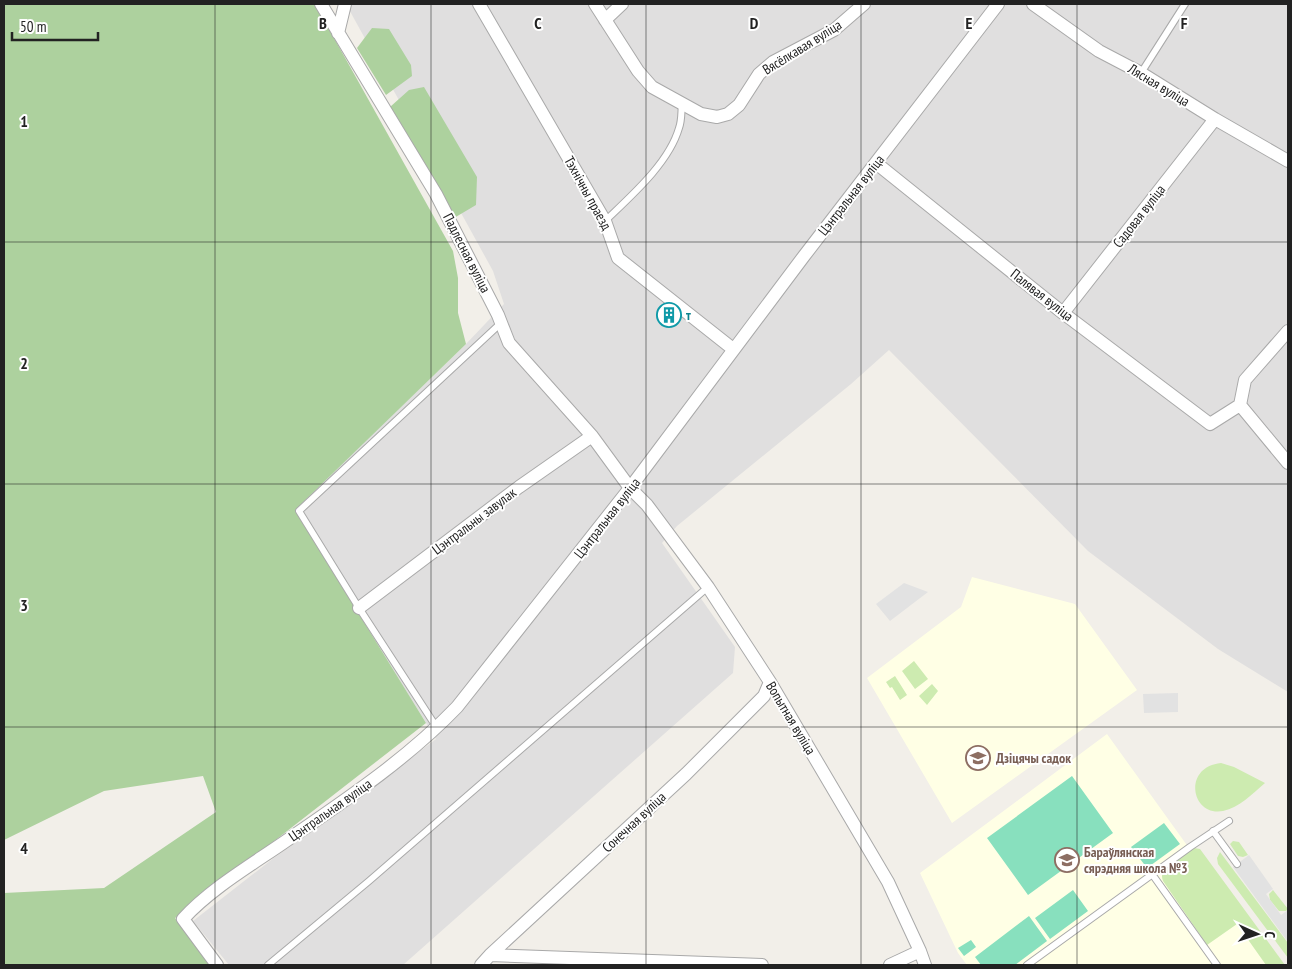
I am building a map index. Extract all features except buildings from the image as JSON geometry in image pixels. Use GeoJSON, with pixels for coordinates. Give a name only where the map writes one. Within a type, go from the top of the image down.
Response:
{"type":"FeatureCollection","features":[{"type":"Feature","properties":{"kind":"street","name":"Падлесная вуліца"},"geometry":{"type":"LineString","coordinates":[[321,4],[436,194],[498,315],[509,343],[592,436],[630,488]]}},
{"type":"Feature","properties":{"kind":"street"},"geometry":{"type":"LineString","coordinates":[[338,33],[345,4]]}},
{"type":"Feature","properties":{"kind":"street","name":"Тэхнічны праезд"},"geometry":{"type":"LineString","coordinates":[[479,4],[605,221],[618,258],[733,349]]}},
{"type":"Feature","properties":{"kind":"street","name":"Вясёлкавая вуліца"},"geometry":{"type":"LineString","coordinates":[[595,4],[638,71],[652,87],[701,114],[718,117],[728,114],[739,105],[759,74],[773,62],[834,30],[864,4]]}},
{"type":"Feature","properties":{"kind":"street"},"geometry":{"type":"LineString","coordinates":[[605,20],[622,4]]}},
{"type":"Feature","properties":{"kind":"street","name":"Цэнтральная вуліца"},"geometry":{"type":"LineString","coordinates":[[217,965],[183,919],[232,878],[365,787],[436,728],[457,707],[630,488],[733,349],[998,4]]}},
{"type":"Feature","properties":{"kind":"street","name":"Лясная вуліца"},"geometry":{"type":"LineString","coordinates":[[1033,4],[1099,51],[1141,73],[1215,120],[1288,160]]}},
{"type":"Feature","properties":{"kind":"street","name":"Садовая вуліца"},"geometry":{"type":"LineString","coordinates":[[1063,313],[1215,120]]}},
{"type":"Feature","properties":{"kind":"street","name":"Палявая вуліца"},"geometry":{"type":"LineString","coordinates":[[876,163],[1063,313],[1210,424],[1240,405]]}},
{"type":"Feature","properties":{"kind":"street"},"geometry":{"type":"LineString","coordinates":[[1288,331],[1245,380],[1240,405],[1288,463]]}},
{"type":"Feature","properties":{"kind":"street","name":"Цэнтральны завулак"},"geometry":{"type":"LineString","coordinates":[[359,608],[519,487],[592,436]]}},
{"type":"Feature","properties":{"kind":"street","name":"Вопытная вуліца"},"geometry":{"type":"LineString","coordinates":[[630,488],[647,506],[708,588],[770,682],[888,882],[920,950],[924,965]]}},
{"type":"Feature","properties":{"kind":"street","name":"Сонечная вуліца"},"geometry":{"type":"LineString","coordinates":[[481,965],[686,774],[764,696],[770,682]]}},
{"type":"Feature","properties":{"kind":"street"},"geometry":{"type":"LineString","coordinates":[[890,965],[920,950]]}},
{"type":"Feature","properties":{"kind":"street"},"geometry":{"type":"LineString","coordinates":[[490,955],[762,965]]}},
{"type":"Feature","properties":{"kind":"lane"},"geometry":{"type":"LineString","coordinates":[[1141,73],[1185,4]]}},
{"type":"Feature","properties":{"kind":"lane"},"geometry":{"type":"LineString","coordinates":[[605,221],[655,170],[670,148],[680,127],[682,104]]}},
{"type":"Feature","properties":{"kind":"lane"},"geometry":{"type":"LineString","coordinates":[[436,728],[359,608],[300,511],[501,323]]}},
{"type":"Feature","properties":{"kind":"lane"},"geometry":{"type":"LineString","coordinates":[[268,965],[376,875],[708,588]]}},
{"type":"Feature","properties":{"kind":"lane"},"geometry":{"type":"LineString","coordinates":[[1028,965],[1229,820]]}},
{"type":"Feature","properties":{"kind":"lane"},"geometry":{"type":"LineString","coordinates":[[1213,831],[1237,864]]}},
{"type":"Feature","properties":{"kind":"lane"},"geometry":{"type":"LineString","coordinates":[[1152,874],[1218,965]]}},
{"type":"Feature","properties":{"kind":"shaded area"},"geometry":{"type":"Polygon","coordinates":[[[346,4],[1288,4],[1288,692],[1218,649],[1088,551],[889,350],[851,384],[677,526],[662,543],[735,647],[733,673],[403,965],[229,965],[193,921],[275,857],[329,820],[436,739],[294,510],[466,344],[504,304],[493,271],[346,4]]]}},
{"type":"Feature","properties":{"kind":"shaded area","name":"Дзіцячы садок"},"geometry":{"type":"Polygon","coordinates":[[[972,577],[1075,604],[1137,690],[952,823],[867,678],[961,607],[972,577]]]}},
{"type":"Feature","properties":{"kind":"shaded area"},"geometry":{"type":"Polygon","coordinates":[[[904,583],[928,592],[890,621],[876,604],[904,583]]]}},
{"type":"Feature","properties":{"kind":"shaded area"},"geometry":{"type":"Polygon","coordinates":[[[1178,693],[1178,712],[1144,713],[1143,694],[1178,693]]]}},
{"type":"Feature","properties":{"kind":"shaded area","name":"Бараўлянская сярэдняя школа №3"},"geometry":{"type":"Polygon","coordinates":[[[1107,734],[1273,965],[967,965],[958,953],[920,873],[1107,734]]]}},
{"type":"Feature","properties":{"kind":"shaded area"},"geometry":{"type":"Polygon","coordinates":[[[1249,855],[1273,889],[1266,894],[1281,915],[1288,910],[1288,942],[1233,867],[1249,855]]]}},
{"type":"Feature","properties":{"kind":"green space"},"geometry":{"type":"Polygon","coordinates":[[[4,4],[315,4],[453,251],[458,278],[458,313],[466,344],[295,510],[426,723],[175,918],[211,965],[4,965],[4,893],[104,888],[216,812],[203,776],[104,791],[4,840],[4,4]]]}},
{"type":"Feature","properties":{"kind":"green space"},"geometry":{"type":"Polygon","coordinates":[[[372,28],[389,29],[411,65],[412,76],[386,95],[357,48],[372,28]]]}},
{"type":"Feature","properties":{"kind":"green space"},"geometry":{"type":"Polygon","coordinates":[[[424,87],[477,177],[476,205],[454,218],[390,107],[409,90],[424,87]]]}},
{"type":"Feature","properties":{"kind":"green space"},"geometry":{"type":"Polygon","coordinates":[[[914,661],[928,679],[915,689],[902,671],[914,661]]]}},
{"type":"Feature","properties":{"kind":"green space"},"geometry":{"type":"Polygon","coordinates":[[[895,676],[907,695],[900,700],[892,687],[890,688],[886,682],[895,676]]]}},
{"type":"Feature","properties":{"kind":"green space"},"geometry":{"type":"Polygon","coordinates":[[[932,684],[938,691],[927,705],[919,696],[932,684]]]}},
{"type":"Feature","properties":{"kind":"green space"},"geometry":{"type":"Polygon","coordinates":[[[1221,763],[1234,767],[1265,783],[1235,807],[1223,811],[1212,811],[1204,807],[1198,800],[1195,791],[1196,782],[1200,773],[1209,766],[1221,763]]]}},
{"type":"Feature","properties":{"kind":"green space"},"geometry":{"type":"Polygon","coordinates":[[[1072,776],[1113,833],[1028,895],[987,838],[1072,776]]]}},
{"type":"Feature","properties":{"kind":"green space"},"geometry":{"type":"Polygon","coordinates":[[[1164,823],[1180,844],[1147,868],[1131,847],[1164,823]]]}},
{"type":"Feature","properties":{"kind":"green space"},"geometry":{"type":"Polygon","coordinates":[[[1233,841],[1239,842],[1248,855],[1238,856],[1230,844],[1233,841]]]}},
{"type":"Feature","properties":{"kind":"green space"},"geometry":{"type":"Polygon","coordinates":[[[1194,848],[1200,849],[1285,965],[1266,965],[1237,924],[1207,945],[1162,877],[1166,868],[1194,848]]]}},
{"type":"Feature","properties":{"kind":"green space"},"geometry":{"type":"Polygon","coordinates":[[[1220,852],[1288,943],[1288,958],[1218,864],[1217,858],[1220,852]]]}},
{"type":"Feature","properties":{"kind":"green space"},"geometry":{"type":"Polygon","coordinates":[[[1073,890],[1088,911],[1050,939],[1035,918],[1073,890]]]}},
{"type":"Feature","properties":{"kind":"green space"},"geometry":{"type":"Polygon","coordinates":[[[1273,890],[1288,909],[1286,911],[1279,911],[1270,900],[1269,894],[1273,890]]]}},
{"type":"Feature","properties":{"kind":"green space"},"geometry":{"type":"Polygon","coordinates":[[[1029,916],[1047,941],[1015,965],[981,965],[975,957],[1029,916]]]}},
{"type":"Feature","properties":{"kind":"green space"},"geometry":{"type":"Polygon","coordinates":[[[971,940],[976,947],[964,956],[958,948],[971,940]]]}},
{"type":"Feature","properties":{"kind":"place","name":"т"},"geometry":{"type":"Point","coordinates":[669,315]}},
{"type":"Feature","properties":{"kind":"place","name":"Дзіцячы садок"},"geometry":{"type":"Point","coordinates":[978,758]}},
{"type":"Feature","properties":{"kind":"place","name":"Бараўлянская сярэдняя школа №3"},"geometry":{"type":"Point","coordinates":[1067,860]}}]}
